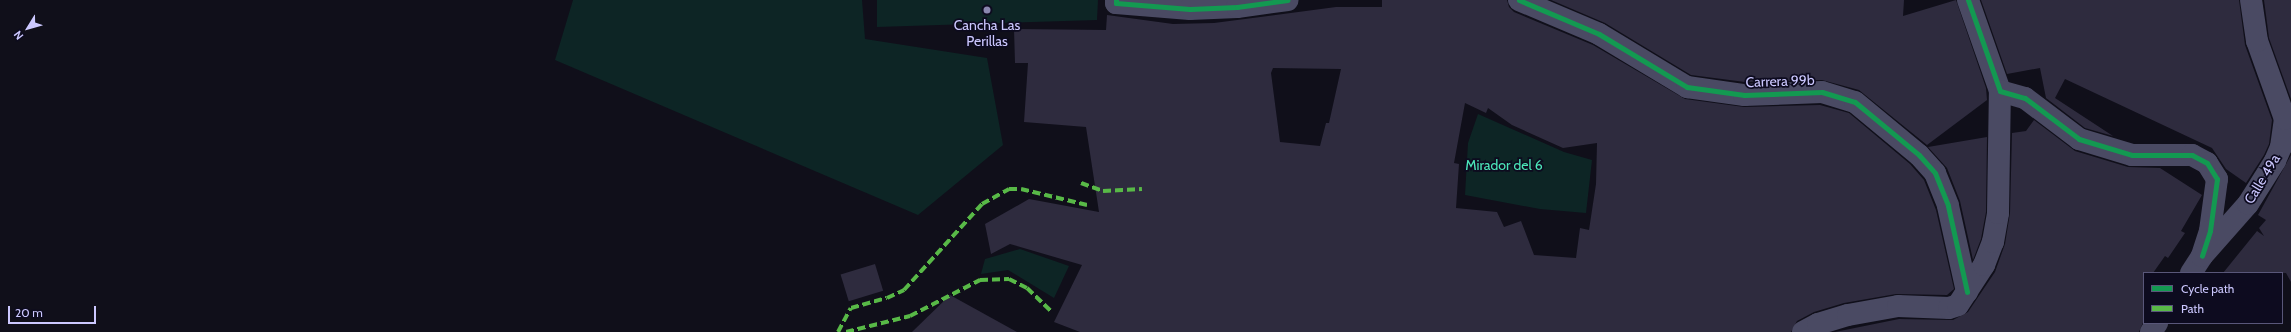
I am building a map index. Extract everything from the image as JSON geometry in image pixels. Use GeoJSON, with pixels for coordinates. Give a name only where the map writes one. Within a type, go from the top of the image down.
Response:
{"type":"FeatureCollection","features":[{"type":"Feature","properties":{"kind":"street"},"geometry":{"type":"LineString","coordinates":[[1116,2],[1190,9],[1237,7],[1288,0]]}},
{"type":"Feature","properties":{"kind":"street","name":"Carrera 99b"},"geometry":{"type":"LineString","coordinates":[[1520,0],[1599,34],[1687,87],[1744,95],[1822,92],[1855,102],[1918,155],[1935,173],[1948,206],[1967,292]]}},
{"type":"Feature","properties":{"kind":"street"},"geometry":{"type":"LineString","coordinates":[[1803,332],[1834,318],[1898,306],[1949,308],[1958,305],[1984,265],[1993,242],[1998,214],[2000,91],[1968,0]]}},
{"type":"Feature","properties":{"kind":"street","name":"Calle 49a"},"geometry":{"type":"LineString","coordinates":[[2197,264],[2248,204],[2275,161],[2281,147],[2285,119],[2257,41],[2251,0]]}},
{"type":"Feature","properties":{"kind":"street"},"geometry":{"type":"LineString","coordinates":[[2000,91],[2025,98],[2079,139],[2132,155],[2192,155],[2206,163],[2217,179],[2210,230],[2197,264]]}},
{"type":"Feature","properties":{"kind":"green space"},"geometry":{"type":"Polygon","coordinates":[[[573,0],[862,0],[865,39],[987,58],[1003,145],[918,215],[555,60],[573,0]]]}},
{"type":"Feature","properties":{"kind":"green space","name":"Cancha Las Perillas"},"geometry":{"type":"Polygon","coordinates":[[[877,0],[1098,0],[1097,20],[877,27],[877,0]]]}},
{"type":"Feature","properties":{"kind":"green space","name":"Mirador del 6"},"geometry":{"type":"Polygon","coordinates":[[[1478,114],[1564,152],[1592,160],[1586,213],[1540,209],[1465,195],[1468,143],[1478,114]]]}},
{"type":"Feature","properties":{"kind":"green space"},"geometry":{"type":"Polygon","coordinates":[[[1020,249],[1069,266],[1054,298],[1008,270],[981,274],[985,259],[1020,249]]]}},
{"type":"Feature","properties":{"kind":"building"},"geometry":{"type":"Polygon","coordinates":[[[1382,0],[1507,0],[1509,7],[1514,12],[1593,45],[1685,99],[1744,107],[1820,105],[1849,113],[1910,164],[1924,180],[1936,210],[1954,289],[1947,295],[1896,294],[1844,303],[1814,312],[1797,321],[1791,332],[1080,332],[1054,322],[1082,265],[1010,244],[991,254],[985,224],[1029,199],[1099,212],[1086,127],[1024,122],[1028,63],[1015,63],[1014,29],[1106,30],[1107,15],[1173,24],[1214,23],[1336,7],[1382,7],[1382,0]],[[1273,68],[1271,73],[1280,142],[1320,146],[1326,123],[1329,123],[1341,69],[1273,68]],[[1465,103],[1454,163],[1459,164],[1456,208],[1497,212],[1504,227],[1521,221],[1534,255],[1576,258],[1580,228],[1589,230],[1596,184],[1597,143],[1563,148],[1512,125],[1488,108],[1486,113],[1465,103]]]}},
{"type":"Feature","properties":{"kind":"building"},"geometry":{"type":"Polygon","coordinates":[[[1551,0],[1904,0],[1903,16],[1956,0],[1986,88],[1987,100],[1927,145],[1859,90],[1822,80],[1745,82],[1691,75],[1605,23],[1551,0]]]}},
{"type":"Feature","properties":{"kind":"building"},"geometry":{"type":"Polygon","coordinates":[[[1981,0],[2239,0],[2245,45],[2272,120],[2269,144],[2264,155],[2246,183],[2226,169],[2212,148],[2065,79],[2055,98],[2113,136],[2085,128],[2046,98],[2040,68],[2007,74],[1981,0]]]}},
{"type":"Feature","properties":{"kind":"building"},"geometry":{"type":"Polygon","coordinates":[[[2264,0],[2291,0],[2291,99],[2269,38],[2264,0]]]}},
{"type":"Feature","properties":{"kind":"building"},"geometry":{"type":"Polygon","coordinates":[[[2034,120],[2075,151],[2128,167],[2160,168],[2202,195],[2181,231],[2185,233],[2168,258],[2165,256],[2154,272],[2143,272],[2143,322],[2139,332],[1835,332],[1899,319],[1953,320],[1968,312],[1995,272],[2005,244],[2010,213],[2012,133],[2026,131],[2034,120]]]}},
{"type":"Feature","properties":{"kind":"building"},"geometry":{"type":"Polygon","coordinates":[[[1987,137],[1986,212],[1981,239],[1973,260],[1960,201],[1947,168],[1928,147],[1987,137]]]}},
{"type":"Feature","properties":{"kind":"building"},"geometry":{"type":"Polygon","coordinates":[[[2291,155],[2291,282],[2286,273],[2283,272],[2224,272],[2257,231],[2264,236],[2259,228],[2266,220],[2258,215],[2291,155]]]}},
{"type":"Feature","properties":{"kind":"building"},"geometry":{"type":"Polygon","coordinates":[[[875,264],[883,291],[849,301],[841,275],[875,264]]]}},
{"type":"Feature","properties":{"kind":"building"},"geometry":{"type":"Polygon","coordinates":[[[950,295],[1017,332],[912,332],[950,295]]]}},
{"type":"Feature","properties":{"kind":"marked path"},"geometry":{"type":"LineString","coordinates":[[1081,183],[1103,191],[1142,189]]}},
{"type":"Feature","properties":{"kind":"marked path"},"geometry":{"type":"LineString","coordinates":[[838,332],[851,308],[887,298],[904,290],[982,204],[1009,189],[1021,189],[1087,205]]}},
{"type":"Feature","properties":{"kind":"marked path"},"geometry":{"type":"LineString","coordinates":[[846,332],[910,316],[980,280],[1009,279],[1027,288],[1052,312]]}},
{"type":"Feature","properties":{"kind":"cycle path"},"geometry":{"type":"LineString","coordinates":[[1116,0],[1116,3],[1190,9],[1237,7],[1288,0]]}},
{"type":"Feature","properties":{"kind":"cycle path"},"geometry":{"type":"LineString","coordinates":[[1519,0],[1599,34],[1687,87],[1744,95],[1822,92],[1855,102],[1919,155],[1935,173],[1948,206],[1967,292]]}},
{"type":"Feature","properties":{"kind":"cycle path"},"geometry":{"type":"LineString","coordinates":[[1968,0],[2000,91],[2025,98],[2079,139],[2132,155],[2192,155],[2207,163],[2217,179],[2210,231],[2202,256]]}},
{"type":"Feature","properties":{"kind":"place","name":"Cancha Las Perillas"},"geometry":{"type":"Point","coordinates":[987,10]}}]}
